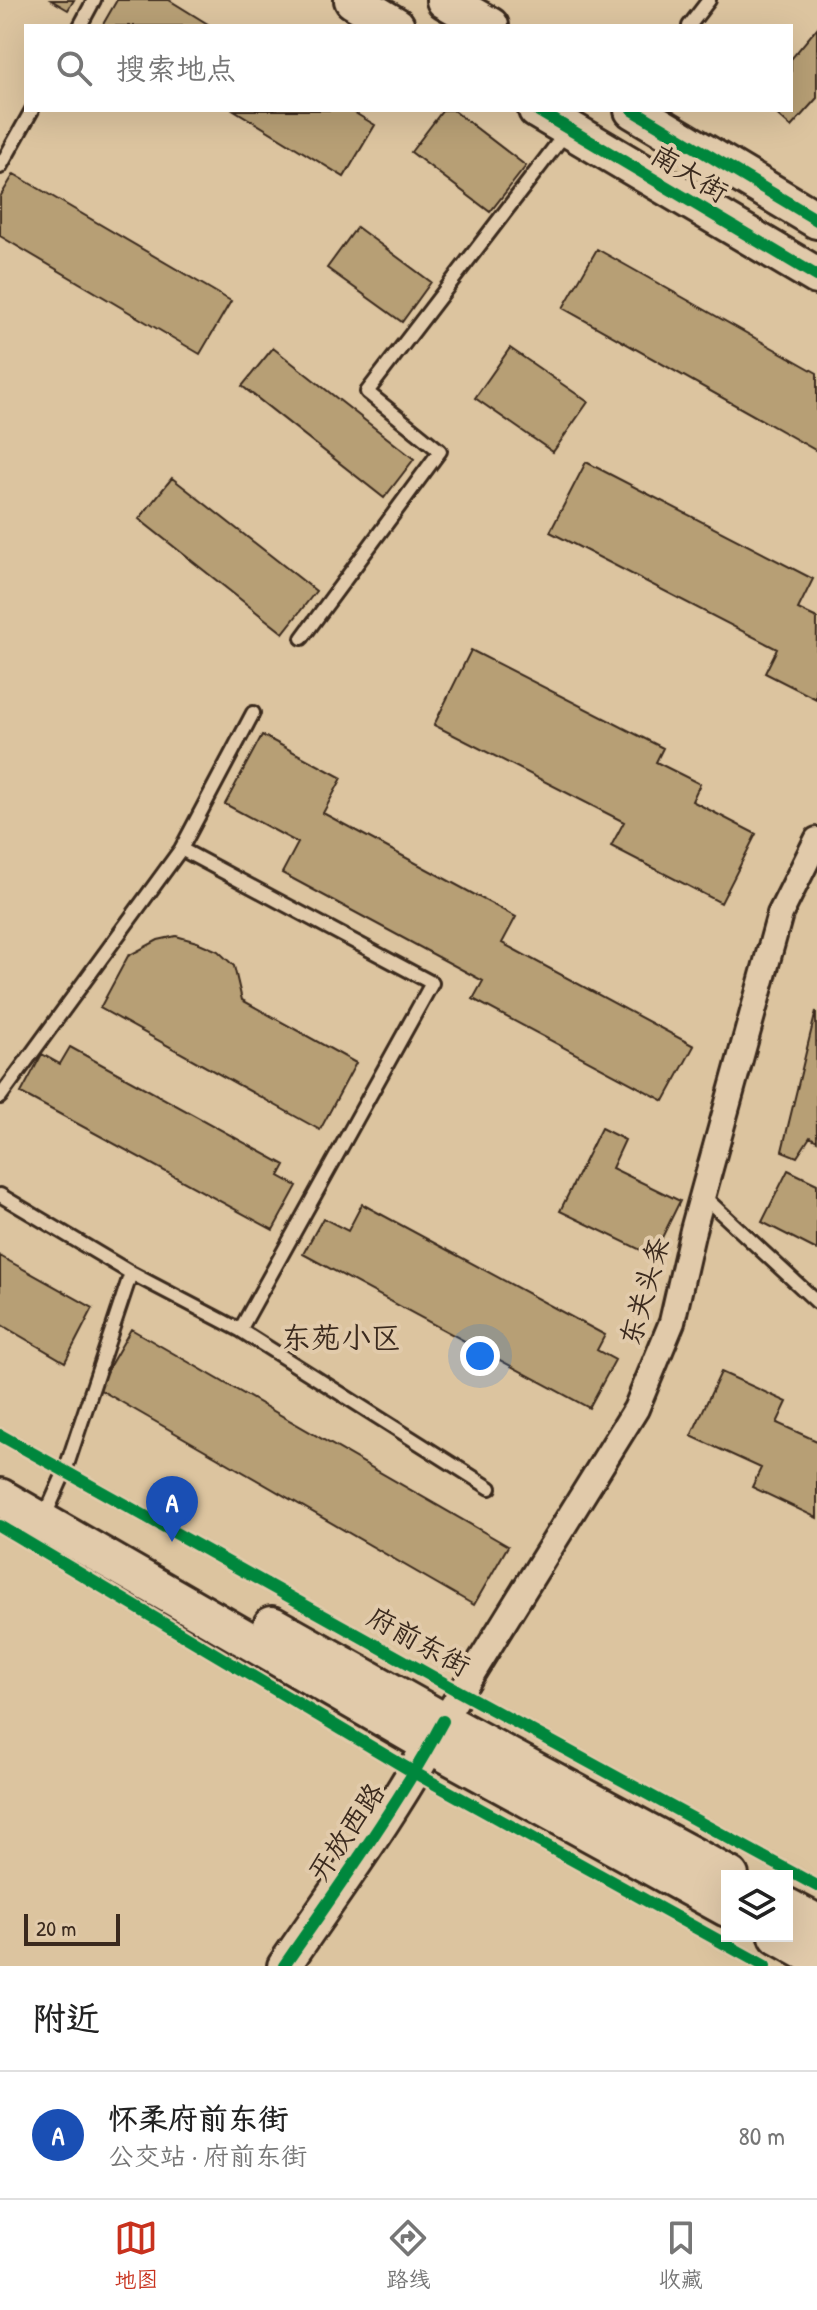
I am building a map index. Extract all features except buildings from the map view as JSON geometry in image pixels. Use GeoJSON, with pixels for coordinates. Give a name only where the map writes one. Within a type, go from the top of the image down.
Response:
{"type":"FeatureCollection","features":[{"type":"Feature","properties":{"kind":"main road"},"geometry":{"type":"LineString","coordinates":[[353,0],[393,24]]}},
{"type":"Feature","properties":{"kind":"main road"},"geometry":{"type":"LineString","coordinates":[[446,0],[487,24]]}},
{"type":"Feature","properties":{"kind":"main road","name":"南大街"},"geometry":{"type":"LineString","coordinates":[[540,112],[817,276]]}},
{"type":"Feature","properties":{"kind":"main road","name":"南大街"},"geometry":{"type":"LineString","coordinates":[[636,112],[817,220]]}},
{"type":"Feature","properties":{"kind":"main road"},"geometry":{"type":"LineString","coordinates":[[0,1471],[47,1511],[436,1733],[721,1904]]}},
{"type":"Feature","properties":{"kind":"main road"},"geometry":{"type":"LineString","coordinates":[[0,1497],[47,1511]]}},
{"type":"Feature","properties":{"kind":"main road"},"geometry":{"type":"LineString","coordinates":[[436,1733],[721,1872]]}},
{"type":"Feature","properties":{"kind":"main road"},"geometry":{"type":"LineString","coordinates":[[793,1910],[817,1923]]}},
{"type":"Feature","properties":{"kind":"main road"},"geometry":{"type":"LineString","coordinates":[[789,1942],[817,1958]]}},
{"type":"Feature","properties":{"kind":"street","name":"东关头条"},"geometry":{"type":"LineString","coordinates":[[436,1733],[636,1409],[672,1322],[702,1195],[780,914],[817,840]]}},
{"type":"Feature","properties":{"kind":"street","name":"开放西路"},"geometry":{"type":"LineString","coordinates":[[284,1966],[384,1821],[436,1733]]}},
{"type":"Feature","properties":{"kind":"lane"},"geometry":{"type":"LineString","coordinates":[[81,24],[94,0]]}},
{"type":"Feature","properties":{"kind":"lane"},"geometry":{"type":"LineString","coordinates":[[691,24],[709,0]]}},
{"type":"Feature","properties":{"kind":"lane"},"geometry":{"type":"LineString","coordinates":[[0,167],[31,112]]}},
{"type":"Feature","properties":{"kind":"lane"},"geometry":{"type":"LineString","coordinates":[[302,638],[440,451],[367,392],[569,129]]}},
{"type":"Feature","properties":{"kind":"lane"},"geometry":{"type":"LineString","coordinates":[[0,1097],[181,849],[253,713]]}},
{"type":"Feature","properties":{"kind":"lane"},"geometry":{"type":"LineString","coordinates":[[181,849],[432,983],[240,1330]]}},
{"type":"Feature","properties":{"kind":"lane"},"geometry":{"type":"LineString","coordinates":[[0,1195],[131,1273],[240,1330],[490,1488]]}},
{"type":"Feature","properties":{"kind":"lane"},"geometry":{"type":"LineString","coordinates":[[702,1195],[817,1302]]}},
{"type":"Feature","properties":{"kind":"lane"},"geometry":{"type":"LineString","coordinates":[[47,1511],[65,1471],[131,1273]]}},
{"type":"Feature","properties":{"kind":"cycle path"},"geometry":{"type":"LineString","coordinates":[[540,112],[817,276]]}},
{"type":"Feature","properties":{"kind":"cycle path"},"geometry":{"type":"LineString","coordinates":[[636,112],[817,220]]}},
{"type":"Feature","properties":{"kind":"cycle path","name":"府前东街"},"geometry":{"type":"LineString","coordinates":[[0,1435],[460,1692],[817,1886]]}},
{"type":"Feature","properties":{"kind":"cycle path"},"geometry":{"type":"LineString","coordinates":[[0,1526],[415,1773],[765,1966]]}},
{"type":"Feature","properties":{"kind":"cycle path"},"geometry":{"type":"LineString","coordinates":[[284,1966],[387,1815],[443,1721]]}},
{"type":"Feature","properties":{"kind":"place","name":"怀柔府前东街"},"geometry":{"type":"Point","coordinates":[172,1542]}},
{"type":"Feature","properties":{"kind":"district","name":"东苑小区"},"geometry":{"type":"Point","coordinates":[341,1338]}}]}
